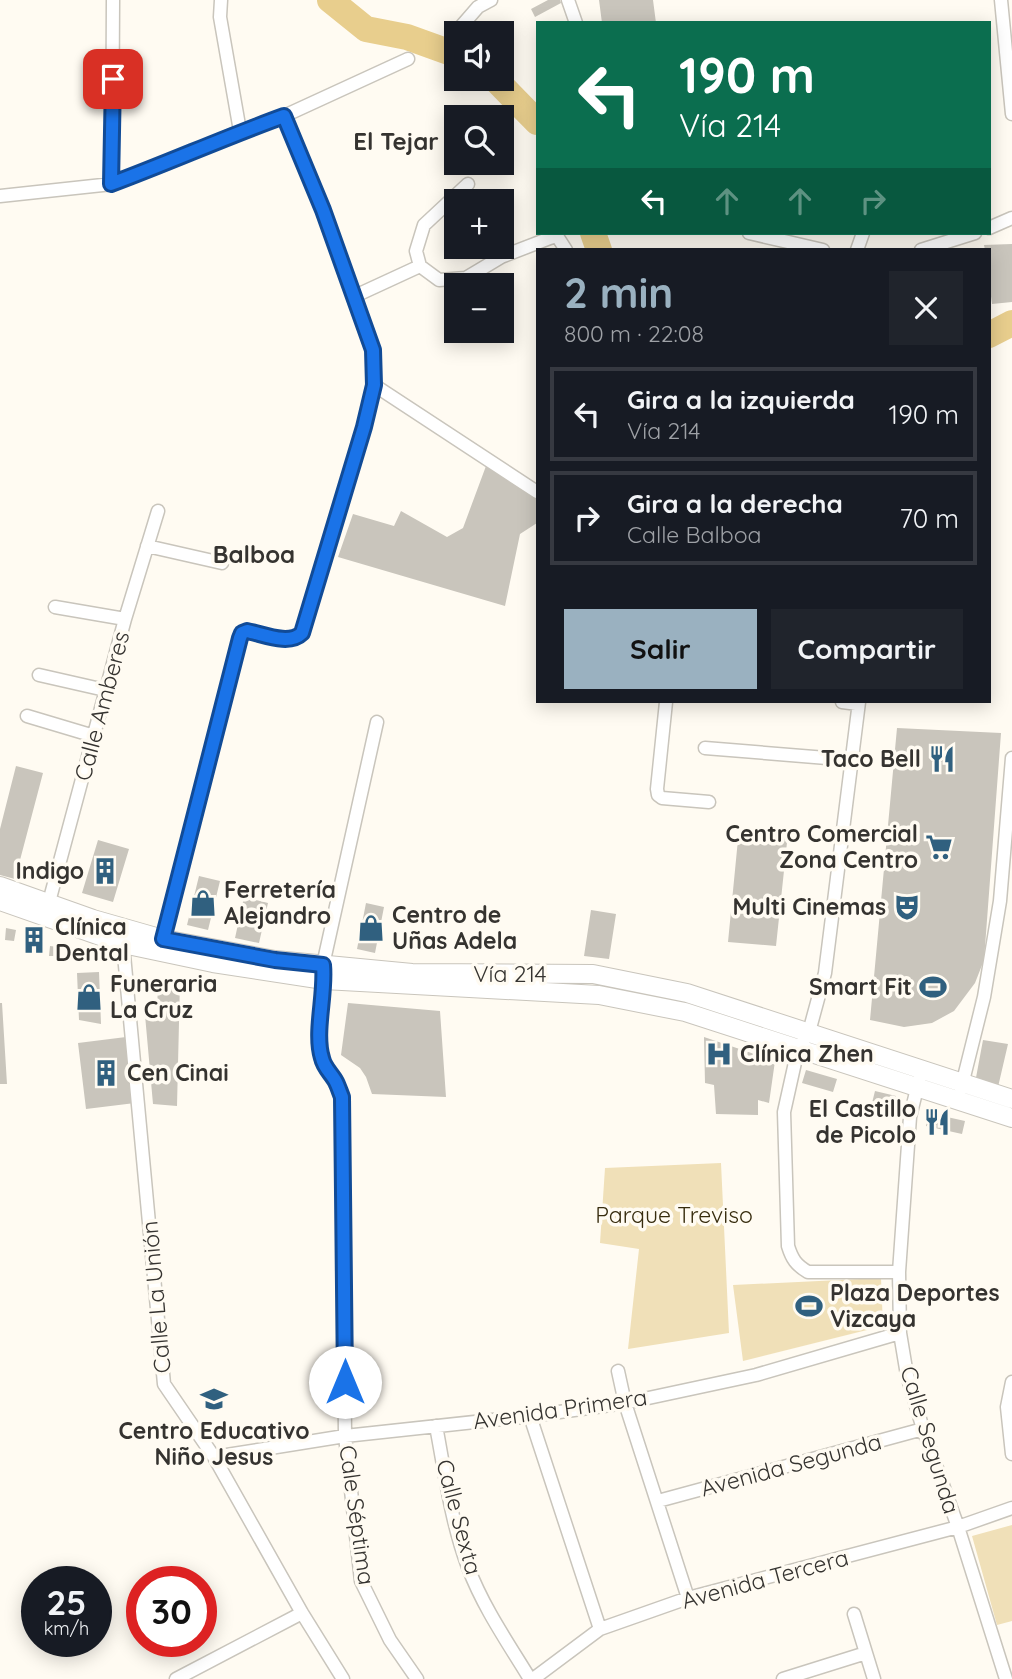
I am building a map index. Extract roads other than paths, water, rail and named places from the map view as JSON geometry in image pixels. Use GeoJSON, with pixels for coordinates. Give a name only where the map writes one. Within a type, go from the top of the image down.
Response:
{"type":"FeatureCollection","features":[{"type":"Feature","properties":{"kind":"main road","name":"Vía 214"},"geometry":{"type":"LineString","coordinates":[[0,886],[161,945]]}},
{"type":"Feature","properties":{"kind":"main road","name":"Vía 214"},"geometry":{"type":"LineString","coordinates":[[0,901],[124,944],[161,945],[275,960],[324,972],[599,995],[685,1012],[917,1088],[1012,1100]]}},
{"type":"Feature","properties":{"kind":"main road","name":"Vía 214"},"geometry":{"type":"LineString","coordinates":[[324,972],[593,974],[687,993],[922,1070],[1012,1118]]}},
{"type":"Feature","properties":{"kind":"street"},"geometry":{"type":"LineString","coordinates":[[111,184],[113,0]]}},
{"type":"Feature","properties":{"kind":"street"},"geometry":{"type":"LineString","coordinates":[[220,0],[220,17],[240,131]]}},
{"type":"Feature","properties":{"kind":"street"},"geometry":{"type":"LineString","coordinates":[[466,21],[478,7],[491,0]]}},
{"type":"Feature","properties":{"kind":"street"},"geometry":{"type":"LineString","coordinates":[[568,0],[575,21]]}},
{"type":"Feature","properties":{"kind":"street"},"geometry":{"type":"LineString","coordinates":[[1001,0],[1012,114]]}},
{"type":"Feature","properties":{"kind":"street"},"geometry":{"type":"LineString","coordinates":[[0,196],[111,184],[240,131],[284,116],[408,59]]}},
{"type":"Feature","properties":{"kind":"street"},"geometry":{"type":"LineString","coordinates":[[161,945],[240,638],[242,633],[247,631],[290,640],[302,633],[364,427],[374,385],[373,350],[355,296],[284,116]]}},
{"type":"Feature","properties":{"kind":"street"},"geometry":{"type":"LineString","coordinates":[[468,184],[424,225],[416,251],[420,266],[439,280],[466,278],[501,257],[550,237],[556,236],[565,248]]}},
{"type":"Feature","properties":{"kind":"street"},"geometry":{"type":"LineString","coordinates":[[991,227],[1012,218]]}},
{"type":"Feature","properties":{"kind":"street"},"geometry":{"type":"LineString","coordinates":[[758,235],[814,248]]}},
{"type":"Feature","properties":{"kind":"street"},"geometry":{"type":"LineString","coordinates":[[927,248],[969,235]]}},
{"type":"Feature","properties":{"kind":"street"},"geometry":{"type":"LineString","coordinates":[[355,296],[420,266]]}},
{"type":"Feature","properties":{"kind":"street"},"geometry":{"type":"LineString","coordinates":[[374,385],[536,491]]}},
{"type":"Feature","properties":{"kind":"street","name":"Calle Amberes"},"geometry":{"type":"LineString","coordinates":[[49,902],[105,690],[158,511]]}},
{"type":"Feature","properties":{"kind":"street"},"geometry":{"type":"LineString","coordinates":[[147,546],[222,563]]}},
{"type":"Feature","properties":{"kind":"street"},"geometry":{"type":"LineString","coordinates":[[55,607],[125,619]]}},
{"type":"Feature","properties":{"kind":"street"},"geometry":{"type":"LineString","coordinates":[[39,675],[105,690]]}},
{"type":"Feature","properties":{"kind":"street"},"geometry":{"type":"LineString","coordinates":[[666,703],[658,795],[662,799],[709,802]]}},
{"type":"Feature","properties":{"kind":"street"},"geometry":{"type":"LineString","coordinates":[[858,703],[825,974],[809,1032],[798,1049],[784,1112],[788,1246],[798,1266],[808,1272],[899,1272]]}},
{"type":"Feature","properties":{"kind":"street"},"geometry":{"type":"LineString","coordinates":[[27,716],[94,736]]}},
{"type":"Feature","properties":{"kind":"street","name":"Cale Séptima"},"geometry":{"type":"LineString","coordinates":[[377,722],[324,972],[319,1041],[321,1058],[342,1097],[345,1436],[361,1581],[390,1640],[416,1679]]}},
{"type":"Feature","properties":{"kind":"street"},"geometry":{"type":"LineString","coordinates":[[705,748],[851,760]]}},
{"type":"Feature","properties":{"kind":"street"},"geometry":{"type":"LineString","coordinates":[[960,1092],[984,997],[1000,901],[1012,758]]}},
{"type":"Feature","properties":{"kind":"street","name":"Calle La Unión"},"geometry":{"type":"LineString","coordinates":[[124,944],[164,1384],[214,1457],[302,1613],[343,1679]]}},
{"type":"Feature","properties":{"kind":"street","name":"Calle Segunda"},"geometry":{"type":"LineString","coordinates":[[922,1070],[910,1117],[899,1272],[900,1333],[923,1429],[958,1527],[1006,1679]]}},
{"type":"Feature","properties":{"kind":"street","name":"Avenida Primera"},"geometry":{"type":"LineString","coordinates":[[214,1457],[345,1436],[625,1403],[756,1375],[900,1333]]}},
{"type":"Feature","properties":{"kind":"street"},"geometry":{"type":"LineString","coordinates":[[618,1371],[625,1403],[688,1598]]}},
{"type":"Feature","properties":{"kind":"street"},"geometry":{"type":"LineString","coordinates":[[1012,1382],[1007,1407],[1012,1454]]}},
{"type":"Feature","properties":{"kind":"street"},"geometry":{"type":"LineString","coordinates":[[530,1416],[600,1629]]}},
{"type":"Feature","properties":{"kind":"street","name":"Calle Sexta"},"geometry":{"type":"LineString","coordinates":[[436,1426],[453,1515],[468,1567],[493,1620],[531,1679]]}},
{"type":"Feature","properties":{"kind":"street","name":"Avenida Segunda"},"geometry":{"type":"LineString","coordinates":[[658,1501],[923,1429]]}},
{"type":"Feature","properties":{"kind":"street","name":"Avenida Tercera"},"geometry":{"type":"LineString","coordinates":[[531,1679],[600,1629],[688,1598],[958,1527],[1012,1508]]}},
{"type":"Feature","properties":{"kind":"street"},"geometry":{"type":"LineString","coordinates":[[176,1679],[302,1613]]}},
{"type":"Feature","properties":{"kind":"street"},"geometry":{"type":"LineString","coordinates":[[854,1614],[874,1679]]}},
{"type":"Feature","properties":{"kind":"street"},"geometry":{"type":"LineString","coordinates":[[783,1679],[866,1653]]}},
{"type":"Feature","properties":{"kind":"waterway"},"geometry":{"type":"LineString","coordinates":[[330,0],[366,29],[407,37],[444,50]]}},
{"type":"Feature","properties":{"kind":"waterway"},"geometry":{"type":"LineString","coordinates":[[507,91],[536,121]]}},
{"type":"Feature","properties":{"kind":"waterway"},"geometry":{"type":"LineString","coordinates":[[594,235],[598,248]]}},
{"type":"Feature","properties":{"kind":"waterway"},"geometry":{"type":"LineString","coordinates":[[991,334],[1012,323]]}},
{"type":"Feature","properties":{"kind":"place","name":"Taco Bell"},"geometry":{"type":"Point","coordinates":[942,759]}},
{"type":"Feature","properties":{"kind":"place","name":"Centro Comercial Zona Centro"},"geometry":{"type":"Point","coordinates":[939,847]}},
{"type":"Feature","properties":{"kind":"place","name":"Indigo"},"geometry":{"type":"Point","coordinates":[105,871]}},
{"type":"Feature","properties":{"kind":"place","name":"Ferretería Alejandro"},"geometry":{"type":"Point","coordinates":[203,903]}},
{"type":"Feature","properties":{"kind":"place","name":"Multi Cinemas"},"geometry":{"type":"Point","coordinates":[907,907]}},
{"type":"Feature","properties":{"kind":"place","name":"Centro de Uñas Adela"},"geometry":{"type":"Point","coordinates":[371,928]}},
{"type":"Feature","properties":{"kind":"place","name":"Clínica Dental"},"geometry":{"type":"Point","coordinates":[34,940]}},
{"type":"Feature","properties":{"kind":"place","name":"Smart Fit"},"geometry":{"type":"Point","coordinates":[933,987]}},
{"type":"Feature","properties":{"kind":"place","name":"Funeraria La Cruz"},"geometry":{"type":"Point","coordinates":[89,997]}},
{"type":"Feature","properties":{"kind":"place","name":"Clínica Zhen"},"geometry":{"type":"Point","coordinates":[719,1054]}},
{"type":"Feature","properties":{"kind":"place","name":"Cen Cinai"},"geometry":{"type":"Point","coordinates":[106,1073]}},
{"type":"Feature","properties":{"kind":"place","name":"El Castillo de Picolo"},"geometry":{"type":"Point","coordinates":[937,1122]}},
{"type":"Feature","properties":{"kind":"place","name":"Plaza Deportes Vizcaya"},"geometry":{"type":"Point","coordinates":[809,1306]}},
{"type":"Feature","properties":{"kind":"place","name":"Centro Educativo Niño Jesus"},"geometry":{"type":"Point","coordinates":[214,1399]}},
{"type":"Feature","properties":{"kind":"district","name":"El Tejar"},"geometry":{"type":"Point","coordinates":[396,142]}},
{"type":"Feature","properties":{"kind":"district","name":"Balboa"},"geometry":{"type":"Point","coordinates":[254,555]}},
{"type":"Feature","properties":{"kind":"park label","name":"Parque Treviso"},"geometry":{"type":"Point","coordinates":[674,1215]}}]}
